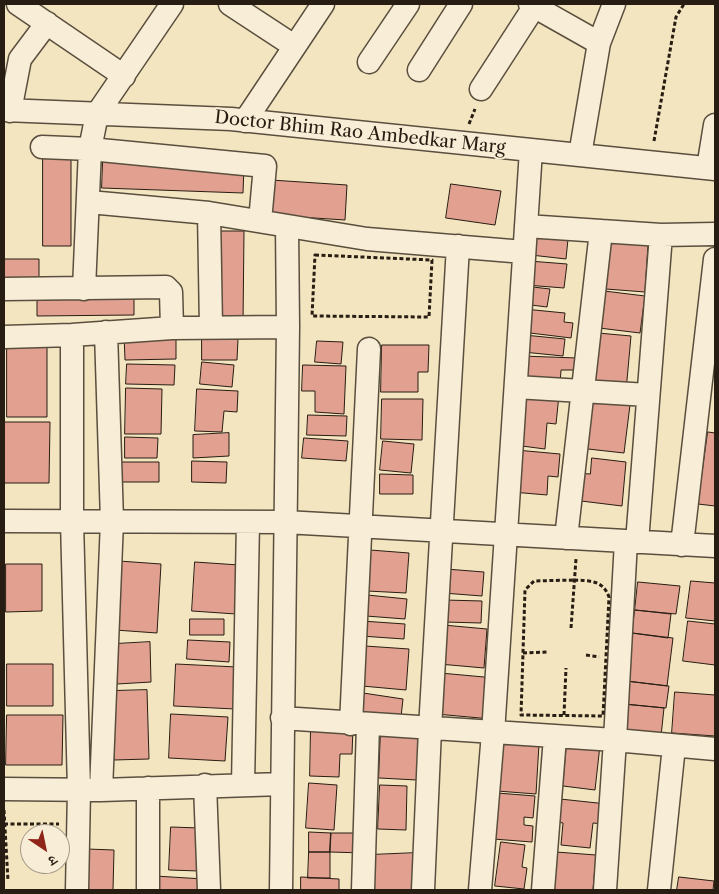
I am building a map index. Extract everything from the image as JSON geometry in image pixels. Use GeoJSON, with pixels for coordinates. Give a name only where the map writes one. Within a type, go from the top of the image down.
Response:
{"type":"FeatureCollection","features":[{"type":"Feature","properties":{"kind":"street"},"geometry":{"type":"LineString","coordinates":[[84,289],[90,149],[97,114],[172,4]]}},
{"type":"Feature","properties":{"kind":"street"},"geometry":{"type":"LineString","coordinates":[[245,120],[322,4]]}},
{"type":"Feature","properties":{"kind":"street"},"geometry":{"type":"LineString","coordinates":[[369,62],[408,4]]}},
{"type":"Feature","properties":{"kind":"street"},"geometry":{"type":"LineString","coordinates":[[419,70],[461,4]]}},
{"type":"Feature","properties":{"kind":"street"},"geometry":{"type":"LineString","coordinates":[[580,155],[599,43],[614,4]]}},
{"type":"Feature","properties":{"kind":"street"},"geometry":{"type":"LineString","coordinates":[[236,5],[294,46]]}},
{"type":"Feature","properties":{"kind":"street"},"geometry":{"type":"LineString","coordinates":[[481,89],[532,5],[599,43]]}},
{"type":"Feature","properties":{"kind":"street"},"geometry":{"type":"LineString","coordinates":[[26,6],[47,23],[124,76]]}},
{"type":"Feature","properties":{"kind":"street"},"geometry":{"type":"LineString","coordinates":[[7,110],[20,59],[47,23]]}},
{"type":"Feature","properties":{"kind":"street","name":"Doctor Bhim Rao Ambedkar Marg"},"geometry":{"type":"LineString","coordinates":[[7,110],[245,120],[712,168]]}},
{"type":"Feature","properties":{"kind":"street"},"geometry":{"type":"LineString","coordinates":[[712,168],[715,125]]}},
{"type":"Feature","properties":{"kind":"street"},"geometry":{"type":"LineString","coordinates":[[42,147],[90,149],[265,166],[260,221]]}},
{"type":"Feature","properties":{"kind":"street"},"geometry":{"type":"LineString","coordinates":[[480,890],[494,733],[530,150]]}},
{"type":"Feature","properties":{"kind":"street"},"geometry":{"type":"LineString","coordinates":[[89,202],[210,213],[367,239],[524,252]]}},
{"type":"Feature","properties":{"kind":"street"},"geometry":{"type":"LineString","coordinates":[[210,213],[211,327]]}},
{"type":"Feature","properties":{"kind":"street"},"geometry":{"type":"LineString","coordinates":[[281,890],[288,327],[287,226]]}},
{"type":"Feature","properties":{"kind":"street"},"geometry":{"type":"LineString","coordinates":[[526,226],[661,235],[715,234]]}},
{"type":"Feature","properties":{"kind":"street"},"geometry":{"type":"LineString","coordinates":[[566,538],[601,231]]}},
{"type":"Feature","properties":{"kind":"street"},"geometry":{"type":"LineString","coordinates":[[605,890],[631,542],[648,395],[661,235]]}},
{"type":"Feature","properties":{"kind":"street"},"geometry":{"type":"LineString","coordinates":[[424,890],[430,729],[458,246]]}},
{"type":"Feature","properties":{"kind":"street"},"geometry":{"type":"LineString","coordinates":[[682,544],[707,404],[715,260]]}},
{"type":"Feature","properties":{"kind":"street"},"geometry":{"type":"LineString","coordinates":[[4,289],[166,287],[171,292],[172,328]]}},
{"type":"Feature","properties":{"kind":"street"},"geometry":{"type":"LineString","coordinates":[[4,336],[72,335],[172,328],[288,327]]}},
{"type":"Feature","properties":{"kind":"street"},"geometry":{"type":"LineString","coordinates":[[101,790],[112,521],[106,332]]}},
{"type":"Feature","properties":{"kind":"street"},"geometry":{"type":"LineString","coordinates":[[72,335],[72,521],[79,790],[77,890]]}},
{"type":"Feature","properties":{"kind":"street"},"geometry":{"type":"LineString","coordinates":[[363,890],[360,725],[361,526],[369,349]]}},
{"type":"Feature","properties":{"kind":"street"},"geometry":{"type":"LineString","coordinates":[[516,387],[648,395]]}},
{"type":"Feature","properties":{"kind":"street"},"geometry":{"type":"LineString","coordinates":[[4,521],[285,522],[715,546]]}},
{"type":"Feature","properties":{"kind":"street"},"geometry":{"type":"LineString","coordinates":[[243,785],[248,522]]}},
{"type":"Feature","properties":{"kind":"street"},"geometry":{"type":"LineString","coordinates":[[282,718],[360,725],[615,740],[715,749]]}},
{"type":"Feature","properties":{"kind":"street"},"geometry":{"type":"LineString","coordinates":[[543,890],[554,737]]}},
{"type":"Feature","properties":{"kind":"street"},"geometry":{"type":"LineString","coordinates":[[660,890],[674,746]]}},
{"type":"Feature","properties":{"kind":"street"},"geometry":{"type":"LineString","coordinates":[[4,788],[101,790],[205,785],[282,784]]}},
{"type":"Feature","properties":{"kind":"street"},"geometry":{"type":"LineString","coordinates":[[205,785],[209,890]]}},
{"type":"Feature","properties":{"kind":"street"},"geometry":{"type":"LineString","coordinates":[[148,788],[148,890]]}},
{"type":"Feature","properties":{"kind":"path"},"geometry":{"type":"LineString","coordinates":[[650,162],[676,16],[684,4]]}},
{"type":"Feature","properties":{"kind":"path"},"geometry":{"type":"LineString","coordinates":[[463,143],[481,89]]}},
{"type":"Feature","properties":{"kind":"path"},"geometry":{"type":"LineString","coordinates":[[315,255],[366,257],[432,260],[429,317],[312,316],[315,255]]}},
{"type":"Feature","properties":{"kind":"path"},"geometry":{"type":"LineString","coordinates":[[566,668],[564,715],[521,715],[525,590],[534,581],[574,580],[571,628]]}},
{"type":"Feature","properties":{"kind":"path"},"geometry":{"type":"LineString","coordinates":[[523,653],[548,652]]}},
{"type":"Feature","properties":{"kind":"path"},"geometry":{"type":"LineString","coordinates":[[4,807],[8,881]]}},
{"type":"Feature","properties":{"kind":"path"},"geometry":{"type":"LineString","coordinates":[[4,824],[20,824]]}},
{"type":"Feature","properties":{"kind":"building"},"geometry":{"type":"Polygon","coordinates":[[[43,151],[71,151],[71,246],[43,246],[43,151]]]}},
{"type":"Feature","properties":{"kind":"building"},"geometry":{"type":"Polygon","coordinates":[[[103,161],[244,166],[243,193],[102,188],[103,161]]]}},
{"type":"Feature","properties":{"kind":"building"},"geometry":{"type":"Polygon","coordinates":[[[271,180],[347,185],[345,220],[268,215],[271,180]]]}},
{"type":"Feature","properties":{"kind":"building"},"geometry":{"type":"Polygon","coordinates":[[[451,184],[501,191],[495,225],[446,218],[451,184]]]}},
{"type":"Feature","properties":{"kind":"building"},"geometry":{"type":"Polygon","coordinates":[[[216,231],[244,231],[243,324],[215,324],[216,231]]]}},
{"type":"Feature","properties":{"kind":"building"},"geometry":{"type":"Polygon","coordinates":[[[533,236],[568,239],[566,259],[531,255],[533,236]]]}},
{"type":"Feature","properties":{"kind":"building"},"geometry":{"type":"Polygon","coordinates":[[[609,242],[648,245],[645,292],[606,289],[609,242]]]}},
{"type":"Feature","properties":{"kind":"building"},"geometry":{"type":"Polygon","coordinates":[[[4,259],[39,259],[39,284],[4,284],[4,259]]]}},
{"type":"Feature","properties":{"kind":"building"},"geometry":{"type":"Polygon","coordinates":[[[529,261],[567,264],[564,288],[526,285],[529,261]]]}},
{"type":"Feature","properties":{"kind":"building"},"geometry":{"type":"Polygon","coordinates":[[[533,287],[550,289],[547,307],[531,305],[533,287]]]}},
{"type":"Feature","properties":{"kind":"building"},"geometry":{"type":"Polygon","coordinates":[[[604,291],[645,296],[640,333],[599,328],[604,291]]]}},
{"type":"Feature","properties":{"kind":"building"},"geometry":{"type":"Polygon","coordinates":[[[134,293],[134,315],[37,316],[37,294],[134,293]]]}},
{"type":"Feature","properties":{"kind":"building"},"geometry":{"type":"Polygon","coordinates":[[[524,309],[565,313],[564,322],[573,323],[571,338],[522,332],[524,309]]]}},
{"type":"Feature","properties":{"kind":"building"},"geometry":{"type":"Polygon","coordinates":[[[176,333],[176,359],[125,360],[124,334],[176,333]]]}},
{"type":"Feature","properties":{"kind":"building"},"geometry":{"type":"Polygon","coordinates":[[[598,333],[631,336],[626,391],[592,388],[598,333]]]}},
{"type":"Feature","properties":{"kind":"building"},"geometry":{"type":"Polygon","coordinates":[[[524,335],[565,339],[563,356],[523,352],[524,335]]]}},
{"type":"Feature","properties":{"kind":"building"},"geometry":{"type":"Polygon","coordinates":[[[202,338],[238,339],[237,360],[202,360],[202,338]]]}},
{"type":"Feature","properties":{"kind":"building"},"geometry":{"type":"Polygon","coordinates":[[[317,341],[343,342],[341,364],[315,362],[317,341]]]}},
{"type":"Feature","properties":{"kind":"building"},"geometry":{"type":"Polygon","coordinates":[[[7,343],[47,343],[47,417],[7,417],[7,343]]]}},
{"type":"Feature","properties":{"kind":"building"},"geometry":{"type":"Polygon","coordinates":[[[382,345],[429,345],[428,372],[418,372],[418,392],[381,392],[382,345]]]}},
{"type":"Feature","properties":{"kind":"building"},"geometry":{"type":"Polygon","coordinates":[[[522,356],[577,358],[577,370],[561,370],[560,384],[521,384],[522,356]]]}},
{"type":"Feature","properties":{"kind":"building"},"geometry":{"type":"Polygon","coordinates":[[[202,362],[234,365],[232,387],[200,384],[202,362]]]}},
{"type":"Feature","properties":{"kind":"building"},"geometry":{"type":"Polygon","coordinates":[[[127,364],[175,365],[174,385],[126,384],[127,364]]]}},
{"type":"Feature","properties":{"kind":"building"},"geometry":{"type":"Polygon","coordinates":[[[303,365],[346,366],[344,414],[315,412],[315,391],[302,391],[303,365]]]}},
{"type":"Feature","properties":{"kind":"building"},"geometry":{"type":"Polygon","coordinates":[[[126,388],[162,389],[161,434],[125,434],[126,388]]]}},
{"type":"Feature","properties":{"kind":"building"},"geometry":{"type":"Polygon","coordinates":[[[197,389],[238,391],[237,412],[224,411],[222,432],[195,431],[197,389]]]}},
{"type":"Feature","properties":{"kind":"building"},"geometry":{"type":"Polygon","coordinates":[[[519,392],[559,395],[556,424],[547,423],[545,449],[514,445],[519,392]]]}},
{"type":"Feature","properties":{"kind":"building"},"geometry":{"type":"Polygon","coordinates":[[[586,392],[631,397],[624,453],[579,448],[586,392]]]}},
{"type":"Feature","properties":{"kind":"building"},"geometry":{"type":"Polygon","coordinates":[[[382,399],[423,399],[422,440],[381,439],[382,399]]]}},
{"type":"Feature","properties":{"kind":"building"},"geometry":{"type":"Polygon","coordinates":[[[308,415],[347,416],[346,436],[307,435],[308,415]]]}},
{"type":"Feature","properties":{"kind":"building"},"geometry":{"type":"Polygon","coordinates":[[[4,422],[50,422],[49,483],[4,483],[4,422]]]}},
{"type":"Feature","properties":{"kind":"building"},"geometry":{"type":"Polygon","coordinates":[[[708,432],[715,433],[715,506],[698,504],[708,432]]]}},
{"type":"Feature","properties":{"kind":"building"},"geometry":{"type":"Polygon","coordinates":[[[229,433],[229,456],[193,458],[193,435],[229,433]]]}},
{"type":"Feature","properties":{"kind":"building"},"geometry":{"type":"Polygon","coordinates":[[[125,437],[158,438],[157,458],[125,458],[125,437]]]}},
{"type":"Feature","properties":{"kind":"building"},"geometry":{"type":"Polygon","coordinates":[[[304,438],[348,441],[346,461],[302,458],[304,438]]]}},
{"type":"Feature","properties":{"kind":"building"},"geometry":{"type":"Polygon","coordinates":[[[383,441],[414,444],[411,473],[380,470],[383,441]]]}},
{"type":"Feature","properties":{"kind":"building"},"geometry":{"type":"Polygon","coordinates":[[[516,450],[560,454],[558,477],[548,476],[547,495],[512,492],[516,450]]]}},
{"type":"Feature","properties":{"kind":"building"},"geometry":{"type":"Polygon","coordinates":[[[592,458],[626,462],[622,506],[573,500],[576,473],[590,474],[592,458]]]}},
{"type":"Feature","properties":{"kind":"building"},"geometry":{"type":"Polygon","coordinates":[[[192,461],[227,462],[226,483],[192,482],[192,461]]]}},
{"type":"Feature","properties":{"kind":"building"},"geometry":{"type":"Polygon","coordinates":[[[118,462],[159,462],[159,482],[118,482],[118,462]]]}},
{"type":"Feature","properties":{"kind":"building"},"geometry":{"type":"Polygon","coordinates":[[[380,474],[413,475],[413,494],[380,494],[380,474]]]}},
{"type":"Feature","properties":{"kind":"building"},"geometry":{"type":"Polygon","coordinates":[[[370,550],[409,553],[406,593],[367,591],[370,550]]]}},
{"type":"Feature","properties":{"kind":"building"},"geometry":{"type":"Polygon","coordinates":[[[119,561],[161,564],[157,633],[115,630],[119,561]]]}},
{"type":"Feature","properties":{"kind":"building"},"geometry":{"type":"Polygon","coordinates":[[[195,562],[239,565],[236,614],[192,611],[195,562]]]}},
{"type":"Feature","properties":{"kind":"building"},"geometry":{"type":"Polygon","coordinates":[[[6,564],[42,564],[42,611],[6,612],[6,564]]]}},
{"type":"Feature","properties":{"kind":"building"},"geometry":{"type":"Polygon","coordinates":[[[446,569],[484,572],[482,596],[443,593],[446,569]]]}},
{"type":"Feature","properties":{"kind":"building"},"geometry":{"type":"Polygon","coordinates":[[[691,581],[715,583],[715,621],[686,618],[691,581]]]}},
{"type":"Feature","properties":{"kind":"building"},"geometry":{"type":"Polygon","coordinates":[[[638,582],[680,586],[676,614],[635,610],[638,582]]]}},
{"type":"Feature","properties":{"kind":"building"},"geometry":{"type":"Polygon","coordinates":[[[367,595],[407,599],[405,619],[366,616],[367,595]]]}},
{"type":"Feature","properties":{"kind":"building"},"geometry":{"type":"Polygon","coordinates":[[[445,600],[482,601],[481,623],[444,622],[445,600]]]}},
{"type":"Feature","properties":{"kind":"building"},"geometry":{"type":"Polygon","coordinates":[[[635,610],[671,614],[668,638],[632,633],[635,610]]]}},
{"type":"Feature","properties":{"kind":"building"},"geometry":{"type":"Polygon","coordinates":[[[190,619],[224,619],[224,635],[190,635],[190,619]]]}},
{"type":"Feature","properties":{"kind":"building"},"geometry":{"type":"Polygon","coordinates":[[[362,621],[405,624],[404,639],[361,636],[362,621]]]}},
{"type":"Feature","properties":{"kind":"building"},"geometry":{"type":"Polygon","coordinates":[[[688,621],[715,624],[715,665],[683,661],[688,621]]]}},
{"type":"Feature","properties":{"kind":"building"},"geometry":{"type":"Polygon","coordinates":[[[443,625],[487,629],[484,668],[439,664],[443,625]]]}},
{"type":"Feature","properties":{"kind":"building"},"geometry":{"type":"Polygon","coordinates":[[[632,633],[673,638],[667,686],[626,681],[632,633]]]}},
{"type":"Feature","properties":{"kind":"building"},"geometry":{"type":"Polygon","coordinates":[[[188,640],[230,642],[229,662],[187,659],[188,640]]]}},
{"type":"Feature","properties":{"kind":"building"},"geometry":{"type":"Polygon","coordinates":[[[150,642],[151,682],[117,684],[115,644],[150,642]]]}},
{"type":"Feature","properties":{"kind":"building"},"geometry":{"type":"Polygon","coordinates":[[[365,646],[409,649],[406,690],[362,686],[365,646]]]}},
{"type":"Feature","properties":{"kind":"building"},"geometry":{"type":"Polygon","coordinates":[[[7,664],[53,664],[53,706],[7,706],[7,664]]]}},
{"type":"Feature","properties":{"kind":"building"},"geometry":{"type":"Polygon","coordinates":[[[176,664],[237,667],[235,709],[174,706],[176,664]]]}},
{"type":"Feature","properties":{"kind":"building"},"geometry":{"type":"Polygon","coordinates":[[[440,673],[495,678],[491,719],[436,714],[440,673]]]}},
{"type":"Feature","properties":{"kind":"building"},"geometry":{"type":"Polygon","coordinates":[[[626,681],[669,686],[666,708],[624,704],[626,681]]]}},
{"type":"Feature","properties":{"kind":"building"},"geometry":{"type":"Polygon","coordinates":[[[147,690],[149,759],[114,760],[113,691],[147,690]]]}},
{"type":"Feature","properties":{"kind":"building"},"geometry":{"type":"Polygon","coordinates":[[[675,692],[715,695],[715,736],[672,733],[675,692]]]}},
{"type":"Feature","properties":{"kind":"building"},"geometry":{"type":"Polygon","coordinates":[[[363,693],[403,699],[401,717],[360,712],[363,693]]]}},
{"type":"Feature","properties":{"kind":"building"},"geometry":{"type":"Polygon","coordinates":[[[624,704],[664,708],[661,736],[621,731],[624,704]]]}},
{"type":"Feature","properties":{"kind":"building"},"geometry":{"type":"Polygon","coordinates":[[[171,714],[228,717],[225,761],[169,758],[171,714]]]}},
{"type":"Feature","properties":{"kind":"building"},"geometry":{"type":"Polygon","coordinates":[[[7,715],[63,715],[62,765],[6,765],[7,715]]]}},
{"type":"Feature","properties":{"kind":"building"},"geometry":{"type":"Polygon","coordinates":[[[311,726],[353,728],[352,754],[340,754],[339,777],[310,776],[311,726]]]}},
{"type":"Feature","properties":{"kind":"building"},"geometry":{"type":"Polygon","coordinates":[[[381,729],[420,731],[417,780],[379,778],[381,729]]]}},
{"type":"Feature","properties":{"kind":"building"},"geometry":{"type":"Polygon","coordinates":[[[501,741],[539,744],[536,794],[497,791],[501,741]]]}},
{"type":"Feature","properties":{"kind":"building"},"geometry":{"type":"Polygon","coordinates":[[[567,742],[600,745],[595,790],[563,786],[567,742]]]}},
{"type":"Feature","properties":{"kind":"building"},"geometry":{"type":"Polygon","coordinates":[[[309,783],[337,785],[334,830],[306,828],[309,783]]]}},
{"type":"Feature","properties":{"kind":"building"},"geometry":{"type":"Polygon","coordinates":[[[380,785],[407,786],[406,830],[378,829],[380,785]]]}},
{"type":"Feature","properties":{"kind":"building"},"geometry":{"type":"Polygon","coordinates":[[[497,793],[535,796],[533,818],[524,817],[524,825],[533,826],[532,842],[493,839],[497,793]]]}},
{"type":"Feature","properties":{"kind":"building"},"geometry":{"type":"Polygon","coordinates":[[[560,799],[607,804],[604,824],[593,823],[590,848],[561,845],[563,823],[557,822],[560,799]]]}},
{"type":"Feature","properties":{"kind":"building"},"geometry":{"type":"Polygon","coordinates":[[[171,827],[200,828],[199,871],[169,870],[171,827]]]}},
{"type":"Feature","properties":{"kind":"building"},"geometry":{"type":"Polygon","coordinates":[[[309,832],[331,833],[330,852],[309,852],[309,832]]]}},
{"type":"Feature","properties":{"kind":"building"},"geometry":{"type":"Polygon","coordinates":[[[331,833],[365,833],[364,853],[330,852],[331,833]]]}},
{"type":"Feature","properties":{"kind":"building"},"geometry":{"type":"Polygon","coordinates":[[[501,842],[525,845],[522,867],[527,868],[524,889],[495,886],[501,842]]]}},
{"type":"Feature","properties":{"kind":"building"},"geometry":{"type":"Polygon","coordinates":[[[87,849],[114,850],[113,890],[86,890],[87,849]]]}},
{"type":"Feature","properties":{"kind":"building"},"geometry":{"type":"Polygon","coordinates":[[[309,852],[330,852],[330,878],[308,878],[309,852]]]}},
{"type":"Feature","properties":{"kind":"building"},"geometry":{"type":"Polygon","coordinates":[[[556,852],[596,855],[593,890],[553,890],[556,852]]]}},
{"type":"Feature","properties":{"kind":"building"},"geometry":{"type":"Polygon","coordinates":[[[416,853],[418,890],[370,890],[369,855],[416,853]]]}},
{"type":"Feature","properties":{"kind":"building"},"geometry":{"type":"Polygon","coordinates":[[[155,876],[204,879],[203,890],[154,890],[155,876]]]}},
{"type":"Feature","properties":{"kind":"building"},"geometry":{"type":"Polygon","coordinates":[[[301,877],[339,879],[339,890],[301,890],[301,877]]]}},
{"type":"Feature","properties":{"kind":"building"},"geometry":{"type":"Polygon","coordinates":[[[679,877],[714,881],[713,890],[677,890],[679,877]]]}}]}
